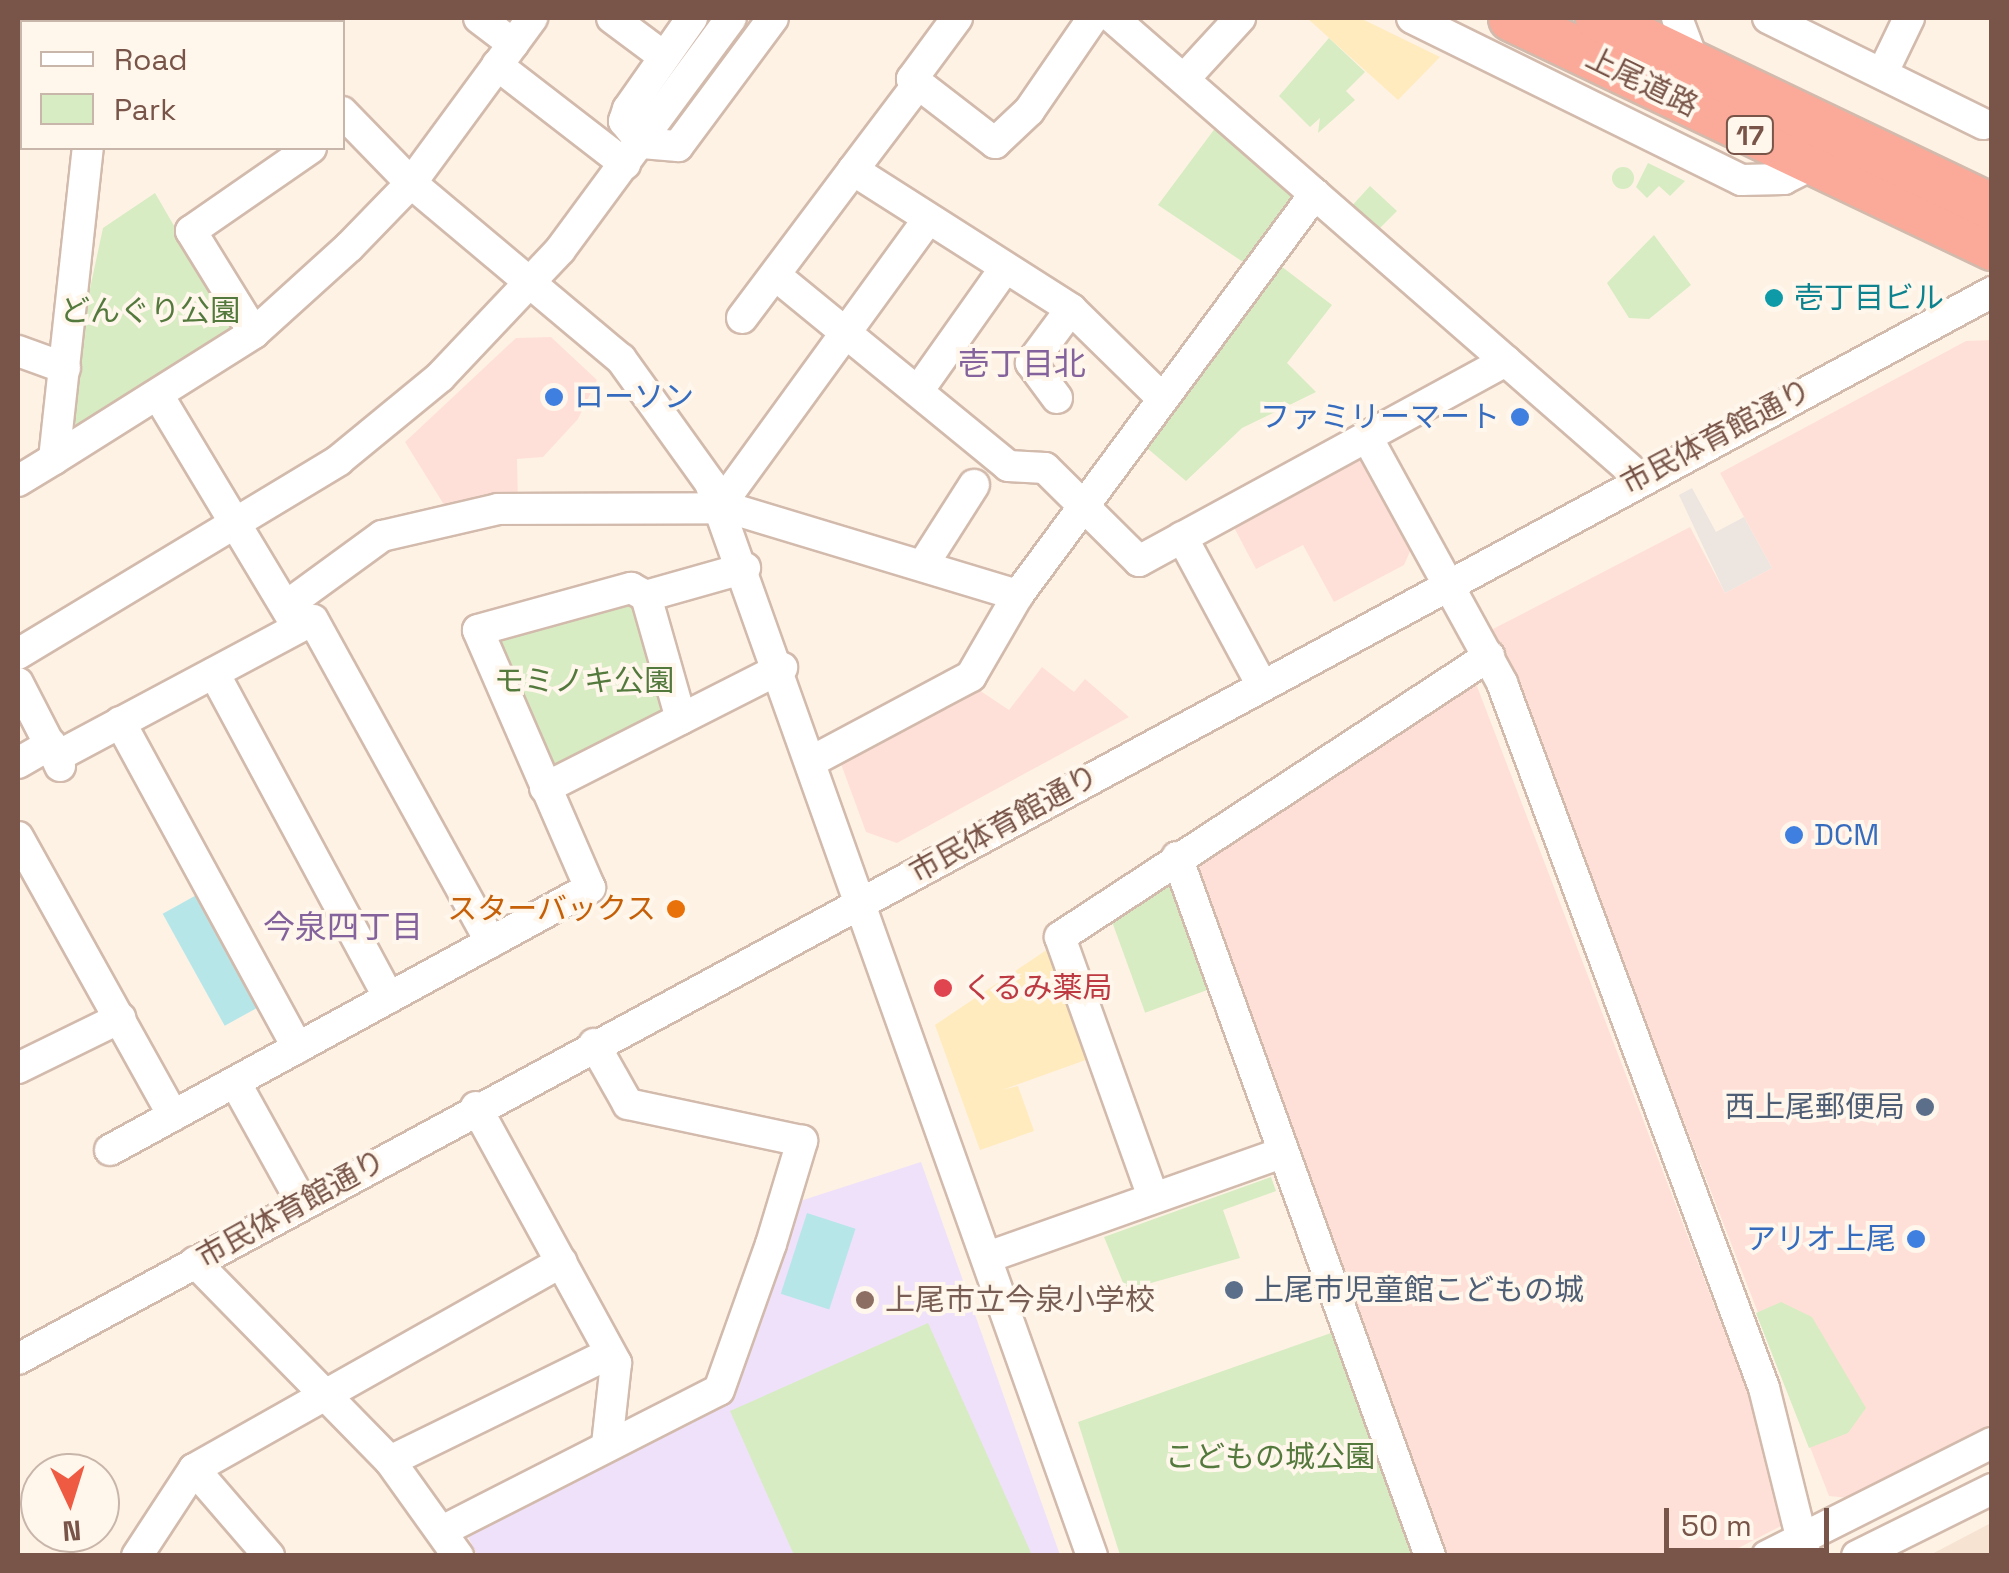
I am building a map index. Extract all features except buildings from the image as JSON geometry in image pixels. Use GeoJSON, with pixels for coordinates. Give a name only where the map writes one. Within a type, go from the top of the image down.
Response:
{"type":"FeatureCollection","features":[{"type":"Feature","properties":{"kind":"highway","name":"上尾道路"},"geometry":{"type":"LineString","coordinates":[[1511,18],[1812,165],[1992,247]]}},
{"type":"Feature","properties":{"kind":"highway","name":"上尾道路"},"geometry":{"type":"LineString","coordinates":[[1598,18],[1697,72],[1992,206]]}},
{"type":"Feature","properties":{"kind":"street"},"geometry":{"type":"LineString","coordinates":[[479,18],[505,55],[634,153],[678,146],[772,18]]}},
{"type":"Feature","properties":{"kind":"street"},"geometry":{"type":"LineString","coordinates":[[18,481],[254,333],[410,182],[532,18]]}},
{"type":"Feature","properties":{"kind":"street"},"geometry":{"type":"LineString","coordinates":[[612,18],[663,56]]}},
{"type":"Feature","properties":{"kind":"street"},"geometry":{"type":"LineString","coordinates":[[634,153],[624,121],[663,56],[692,18]]}},
{"type":"Feature","properties":{"kind":"street"},"geometry":{"type":"LineString","coordinates":[[18,654],[340,460],[440,377],[533,282],[634,153],[731,18]]}},
{"type":"Feature","properties":{"kind":"street"},"geometry":{"type":"LineString","coordinates":[[957,18],[912,79],[995,143],[1029,111],[1093,18]]}},
{"type":"Feature","properties":{"kind":"street"},"geometry":{"type":"LineString","coordinates":[[1113,18],[1640,478]]}},
{"type":"Feature","properties":{"kind":"street"},"geometry":{"type":"LineString","coordinates":[[1184,79],[1240,18]]}},
{"type":"Feature","properties":{"kind":"street"},"geometry":{"type":"LineString","coordinates":[[1412,18],[1741,180],[1784,180],[1812,165]]}},
{"type":"Feature","properties":{"kind":"street"},"geometry":{"type":"LineString","coordinates":[[1677,18],[1697,72]]}},
{"type":"Feature","properties":{"kind":"street"},"geometry":{"type":"LineString","coordinates":[[1768,18],[1982,124]]}},
{"type":"Feature","properties":{"kind":"street"},"geometry":{"type":"LineString","coordinates":[[1882,72],[1908,18]]}},
{"type":"Feature","properties":{"kind":"street"},"geometry":{"type":"LineString","coordinates":[[742,318],[918,84]]}},
{"type":"Feature","properties":{"kind":"street"},"geometry":{"type":"LineString","coordinates":[[345,120],[410,182],[533,282],[632,373],[678,429],[725,508],[1092,1556]]}},
{"type":"Feature","properties":{"kind":"street"},"geometry":{"type":"LineString","coordinates":[[254,333],[191,230],[308,150]]}},
{"type":"Feature","properties":{"kind":"street"},"geometry":{"type":"LineString","coordinates":[[54,459],[96,152]]}},
{"type":"Feature","properties":{"kind":"street"},"geometry":{"type":"LineString","coordinates":[[853,170],[1071,309],[1162,398]]}},
{"type":"Feature","properties":{"kind":"street"},"geometry":{"type":"LineString","coordinates":[[814,760],[971,676],[1018,595],[1315,194]]}},
{"type":"Feature","properties":{"kind":"street"},"geometry":{"type":"LineString","coordinates":[[725,508],[728,496],[928,219]]}},
{"type":"Feature","properties":{"kind":"street"},"geometry":{"type":"LineString","coordinates":[[918,391],[1005,268]]}},
{"type":"Feature","properties":{"kind":"street"},"geometry":{"type":"LineString","coordinates":[[775,274],[1008,466],[1045,468],[1088,504],[1139,561],[1506,361]]}},
{"type":"Feature","properties":{"kind":"street","name":"市民体育館通り"},"geometry":{"type":"LineString","coordinates":[[18,1359],[594,1044],[863,902],[1446,580],[1992,292]]}},
{"type":"Feature","properties":{"kind":"street"},"geometry":{"type":"LineString","coordinates":[[1057,398],[1031,363],[1071,309]]}},
{"type":"Feature","properties":{"kind":"street"},"geometry":{"type":"LineString","coordinates":[[18,351],[66,368]]}},
{"type":"Feature","properties":{"kind":"street"},"geometry":{"type":"LineString","coordinates":[[158,395],[292,617]]}},
{"type":"Feature","properties":{"kind":"street"},"geometry":{"type":"LineString","coordinates":[[1367,436],[1489,656],[1764,1388],[1805,1546]]}},
{"type":"Feature","properties":{"kind":"street"},"geometry":{"type":"LineString","coordinates":[[923,564],[974,486]]}},
{"type":"Feature","properties":{"kind":"street"},"geometry":{"type":"LineString","coordinates":[[18,763],[56,756],[214,672],[292,617],[382,536],[460,514],[725,508],[1018,595]]}},
{"type":"Feature","properties":{"kind":"street"},"geometry":{"type":"LineString","coordinates":[[1182,537],[1260,682]]}},
{"type":"Feature","properties":{"kind":"street"},"geometry":{"type":"LineString","coordinates":[[110,1150],[590,888],[478,630],[614,592],[646,596],[745,568]]}},
{"type":"Feature","properties":{"kind":"street"},"geometry":{"type":"LineString","coordinates":[[646,596],[681,719]]}},
{"type":"Feature","properties":{"kind":"street"},"geometry":{"type":"LineString","coordinates":[[292,617],[313,620],[491,942]]}},
{"type":"Feature","properties":{"kind":"street"},"geometry":{"type":"LineString","coordinates":[[1153,1197],[1060,937],[1489,656]]}},
{"type":"Feature","properties":{"kind":"street"},"geometry":{"type":"LineString","coordinates":[[545,788],[782,668]]}},
{"type":"Feature","properties":{"kind":"street"},"geometry":{"type":"LineString","coordinates":[[214,672],[389,998]]}},
{"type":"Feature","properties":{"kind":"street"},"geometry":{"type":"LineString","coordinates":[[18,683],[56,756]]}},
{"type":"Feature","properties":{"kind":"street"},"geometry":{"type":"LineString","coordinates":[[120,722],[298,1048]]}},
{"type":"Feature","properties":{"kind":"street"},"geometry":{"type":"LineString","coordinates":[[18,837],[173,1116]]}},
{"type":"Feature","properties":{"kind":"street"},"geometry":{"type":"LineString","coordinates":[[1177,857],[1430,1556]]}},
{"type":"Feature","properties":{"kind":"street"},"geometry":{"type":"LineString","coordinates":[[18,1068],[120,1018]]}},
{"type":"Feature","properties":{"kind":"street"},"geometry":{"type":"LineString","coordinates":[[195,1262],[326,1391],[390,1461],[452,1542],[606,1446],[720,1390],[802,1141],[628,1104],[594,1044]]}},
{"type":"Feature","properties":{"kind":"street"},"geometry":{"type":"LineString","coordinates":[[235,1082],[302,1203]]}},
{"type":"Feature","properties":{"kind":"street"},"geometry":{"type":"LineString","coordinates":[[476,1108],[610,1353],[606,1446]]}},
{"type":"Feature","properties":{"kind":"street"},"geometry":{"type":"LineString","coordinates":[[988,1257],[1281,1152]]}},
{"type":"Feature","properties":{"kind":"street"},"geometry":{"type":"LineString","coordinates":[[137,1556],[194,1470],[326,1391],[562,1262]]}},
{"type":"Feature","properties":{"kind":"street"},"geometry":{"type":"LineString","coordinates":[[390,1461],[610,1353]]}},
{"type":"Feature","properties":{"kind":"street"},"geometry":{"type":"LineString","coordinates":[[1767,1556],[1805,1546],[1992,1443]]}},
{"type":"Feature","properties":{"kind":"street"},"geometry":{"type":"LineString","coordinates":[[194,1470],[268,1556]]}},
{"type":"Feature","properties":{"kind":"street"},"geometry":{"type":"LineString","coordinates":[[1858,1556],[1992,1489]]}},
{"type":"Feature","properties":{"kind":"shaded area"},"geometry":{"type":"Polygon","coordinates":[[[551,337],[597,380],[578,419],[543,457],[517,459],[518,502],[446,508],[405,442],[516,338],[551,337]]]}},
{"type":"Feature","properties":{"kind":"shaded area"},"geometry":{"type":"Polygon","coordinates":[[[1991,340],[1991,1425],[1849,1498],[1829,1496],[1493,629],[1690,527],[1725,593],[1772,568],[1720,473],[1966,341],[1991,340]]]}},
{"type":"Feature","properties":{"kind":"shaded area"},"geometry":{"type":"Polygon","coordinates":[[[1350,455],[1364,460],[1412,547],[1404,565],[1334,602],[1303,545],[1256,569],[1230,520],[1350,455]]]}},
{"type":"Feature","properties":{"kind":"shaded area"},"geometry":{"type":"Polygon","coordinates":[[[1692,488],[1716,532],[1744,517],[1772,568],[1725,593],[1679,495],[1692,488]]]}},
{"type":"Feature","properties":{"kind":"shaded area"},"geometry":{"type":"Polygon","coordinates":[[[1042,667],[1074,692],[1085,679],[1129,717],[897,843],[866,832],[841,764],[846,753],[973,686],[1009,710],[1042,667]]]}},
{"type":"Feature","properties":{"kind":"shaded area"},"geometry":{"type":"Polygon","coordinates":[[[1475,681],[1760,1425],[1781,1526],[1725,1555],[1444,1555],[1197,880],[1201,863],[1475,681]]]}},
{"type":"Feature","properties":{"kind":"shaded area","name":"上尾市立今泉小学校"},"geometry":{"type":"Polygon","coordinates":[[[921,1162],[1060,1555],[478,1556],[465,1531],[727,1397],[794,1203],[921,1162]]]}},
{"type":"Feature","properties":{"kind":"shaded area"},"geometry":{"type":"Polygon","coordinates":[[[1991,1523],[1991,1555],[1930,1555],[1991,1523]]]}},
{"type":"Feature","properties":{"kind":"green space"},"geometry":{"type":"Polygon","coordinates":[[[1329,38],[1365,72],[1346,91],[1355,100],[1318,133],[1320,118],[1310,127],[1279,96],[1329,38]]]}},
{"type":"Feature","properties":{"kind":"green space"},"geometry":{"type":"Polygon","coordinates":[[[1216,127],[1299,199],[1249,266],[1158,205],[1216,127]]]}},
{"type":"Feature","properties":{"kind":"green space"},"geometry":{"type":"Polygon","coordinates":[[[1648,163],[1685,181],[1670,196],[1659,186],[1647,198],[1636,187],[1648,163]]]}},
{"type":"Feature","properties":{"kind":"green space"},"geometry":{"type":"Polygon","coordinates":[[[1619,167],[1627,167],[1634,178],[1627,189],[1619,189],[1612,182],[1612,174],[1619,167]]]}},
{"type":"Feature","properties":{"kind":"green space"},"geometry":{"type":"Polygon","coordinates":[[[1370,186],[1397,211],[1379,229],[1349,209],[1370,186]]]}},
{"type":"Feature","properties":{"kind":"green space","name":"どんぐり公園"},"geometry":{"type":"Polygon","coordinates":[[[155,193],[235,331],[73,440],[67,396],[103,228],[155,193]]]}},
{"type":"Feature","properties":{"kind":"green space"},"geometry":{"type":"Polygon","coordinates":[[[1654,235],[1691,285],[1649,319],[1629,318],[1607,283],[1654,235]]]}},
{"type":"Feature","properties":{"kind":"green space"},"geometry":{"type":"Polygon","coordinates":[[[1273,260],[1332,305],[1287,363],[1316,392],[1242,428],[1186,481],[1141,443],[1273,260]]]}},
{"type":"Feature","properties":{"kind":"green space","name":"モミノキ公園"},"geometry":{"type":"Polygon","coordinates":[[[632,603],[666,705],[662,718],[556,772],[494,644],[500,632],[632,603]]]}},
{"type":"Feature","properties":{"kind":"green space"},"geometry":{"type":"Polygon","coordinates":[[[1171,882],[1210,989],[1145,1013],[1106,906],[1171,882]]]}},
{"type":"Feature","properties":{"kind":"green space"},"geometry":{"type":"Polygon","coordinates":[[[1271,1177],[1276,1191],[1223,1210],[1240,1258],[1126,1290],[1104,1237],[1271,1177]]]}},
{"type":"Feature","properties":{"kind":"green space"},"geometry":{"type":"Polygon","coordinates":[[[1781,1302],[1812,1317],[1866,1408],[1848,1433],[1809,1448],[1756,1313],[1781,1302]]]}},
{"type":"Feature","properties":{"kind":"green space"},"geometry":{"type":"Polygon","coordinates":[[[928,1323],[1032,1555],[794,1555],[730,1411],[928,1323]]]}},
{"type":"Feature","properties":{"kind":"green space","name":"こどもの城公園"},"geometry":{"type":"Polygon","coordinates":[[[1331,1333],[1414,1555],[1120,1555],[1078,1422],[1331,1333]]]}},
{"type":"Feature","properties":{"kind":"sand"},"geometry":{"type":"Polygon","coordinates":[[[1307,18],[1360,18],[1440,57],[1398,100],[1307,18]]]}},
{"type":"Feature","properties":{"kind":"sand"},"geometry":{"type":"Polygon","coordinates":[[[1054,945],[1094,1057],[1002,1090],[1018,1086],[1034,1131],[980,1150],[935,1025],[1054,945]]]}},
{"type":"Feature","properties":{"kind":"water"},"geometry":{"type":"Polygon","coordinates":[[[202,892],[264,1004],[225,1026],[163,914],[202,892]]]}},
{"type":"Feature","properties":{"kind":"water"},"geometry":{"type":"Polygon","coordinates":[[[807,1213],[856,1229],[829,1310],[781,1294],[807,1213]]]}},
{"type":"Feature","properties":{"kind":"place","name":"壱丁目ビル"},"geometry":{"type":"Point","coordinates":[1774,298]}},
{"type":"Feature","properties":{"kind":"place","name":"ローソン"},"geometry":{"type":"Point","coordinates":[554,397]}},
{"type":"Feature","properties":{"kind":"place","name":"ファミリーマート"},"geometry":{"type":"Point","coordinates":[1520,417]}},
{"type":"Feature","properties":{"kind":"place","name":"DCM"},"geometry":{"type":"Point","coordinates":[1794,835]}},
{"type":"Feature","properties":{"kind":"place","name":"スターバックス"},"geometry":{"type":"Point","coordinates":[676,909]}},
{"type":"Feature","properties":{"kind":"place","name":"くるみ薬局"},"geometry":{"type":"Point","coordinates":[943,988]}},
{"type":"Feature","properties":{"kind":"place","name":"西上尾郵便局"},"geometry":{"type":"Point","coordinates":[1925,1107]}},
{"type":"Feature","properties":{"kind":"place","name":"アリオ上尾"},"geometry":{"type":"Point","coordinates":[1916,1239]}},
{"type":"Feature","properties":{"kind":"place","name":"上尾市児童館こどもの城"},"geometry":{"type":"Point","coordinates":[1234,1290]}},
{"type":"Feature","properties":{"kind":"place","name":"上尾市立今泉小学校"},"geometry":{"type":"Point","coordinates":[865,1300]}},
{"type":"Feature","properties":{"kind":"district","name":"壱丁目北"},"geometry":{"type":"Point","coordinates":[1022,364]}},
{"type":"Feature","properties":{"kind":"district","name":"今泉四丁目"},"geometry":{"type":"Point","coordinates":[343,927]}}]}
